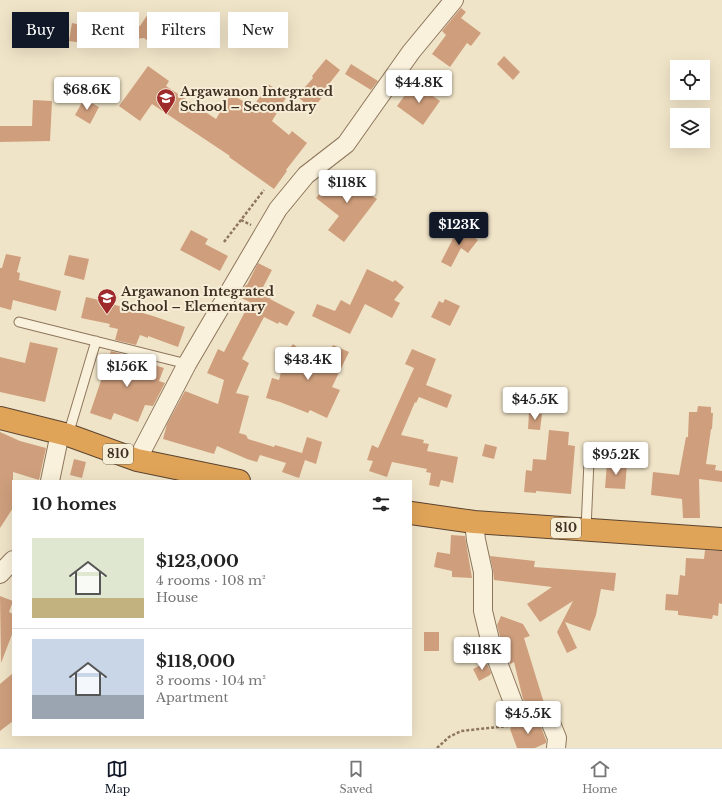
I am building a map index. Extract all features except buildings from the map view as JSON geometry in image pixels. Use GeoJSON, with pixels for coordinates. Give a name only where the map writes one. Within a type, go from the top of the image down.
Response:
{"type":"FeatureCollection","features":[{"type":"Feature","properties":{"kind":"highway","name":"810"},"geometry":{"type":"LineString","coordinates":[[0,418],[64,434],[136,460],[234,480]]}},
{"type":"Feature","properties":{"kind":"highway","name":"810"},"geometry":{"type":"LineString","coordinates":[[412,513],[474,522],[722,539]]}},
{"type":"Feature","properties":{"kind":"street"},"geometry":{"type":"LineString","coordinates":[[136,460],[187,364],[263,233],[278,210],[306,175],[346,144],[411,52],[454,0]]}},
{"type":"Feature","properties":{"kind":"street"},"geometry":{"type":"LineString","coordinates":[[50,480],[64,434]]}},
{"type":"Feature","properties":{"kind":"street"},"geometry":{"type":"LineString","coordinates":[[474,522],[476,540],[483,572],[483,611],[494,651],[514,705],[520,711],[541,713],[550,721],[557,738],[556,748]]}},
{"type":"Feature","properties":{"kind":"street"},"geometry":{"type":"LineString","coordinates":[[0,574],[12,561]]}},
{"type":"Feature","properties":{"kind":"lane"},"geometry":{"type":"LineString","coordinates":[[19,322],[187,364]]}},
{"type":"Feature","properties":{"kind":"lane"},"geometry":{"type":"LineString","coordinates":[[64,434],[96,341]]}},
{"type":"Feature","properties":{"kind":"lane"},"geometry":{"type":"LineString","coordinates":[[586,529],[589,461]]}},
{"type":"Feature","properties":{"kind":"path"},"geometry":{"type":"LineString","coordinates":[[224,242],[264,190]]}},
{"type":"Feature","properties":{"kind":"path"},"geometry":{"type":"LineString","coordinates":[[437,748],[449,737],[460,731],[507,726],[520,711]]}},
{"type":"Feature","properties":{"kind":"place","name":"Argawanon Integrated School – Secondary"},"geometry":{"type":"Point","coordinates":[166,115]}},
{"type":"Feature","properties":{"kind":"place","name":"Argawanon Integrated School – Elementary"},"geometry":{"type":"Point","coordinates":[107,315]}}]}
